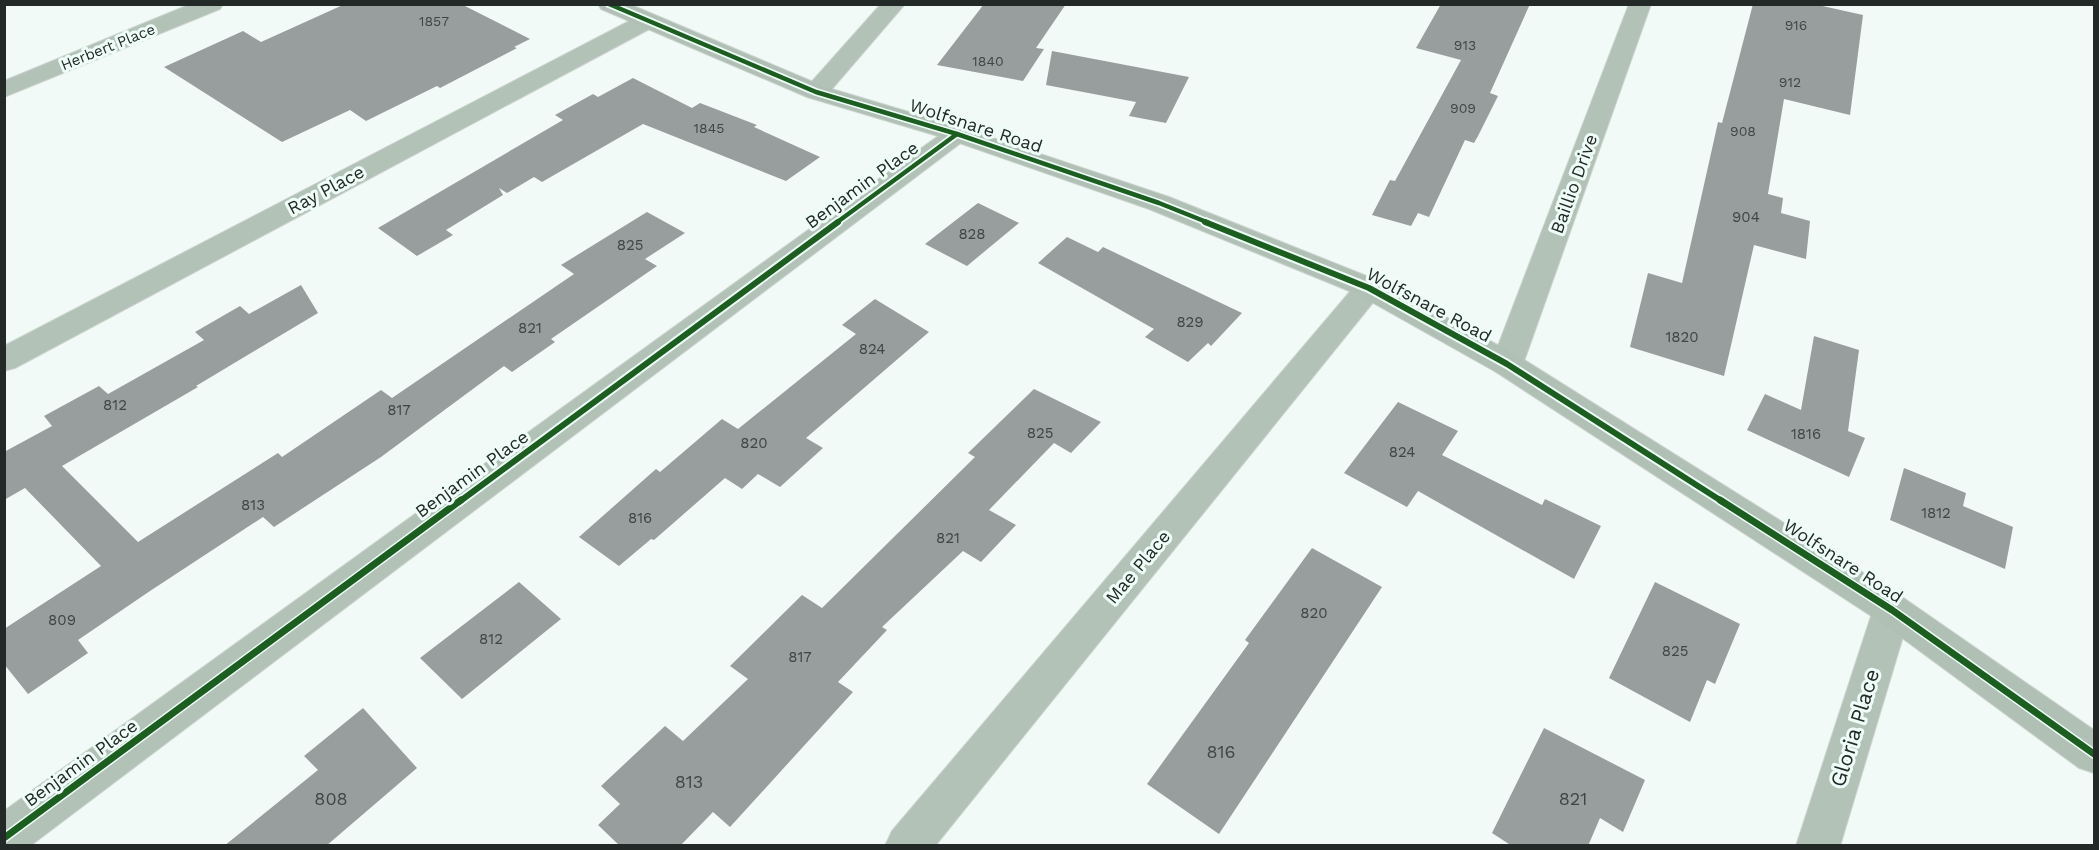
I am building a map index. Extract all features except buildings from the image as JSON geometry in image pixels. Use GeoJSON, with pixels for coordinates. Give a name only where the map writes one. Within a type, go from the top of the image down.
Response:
{"type":"FeatureCollection","features":[{"type":"Feature","properties":{"kind":"street","name":"Herbert Place"},"geometry":{"type":"LineString","coordinates":[[4,90],[212,4]]}},
{"type":"Feature","properties":{"kind":"street","name":"Wolfsnare Road"},"geometry":{"type":"LineString","coordinates":[[609,4],[816,92],[957,134],[1159,203],[1369,288],[1507,364],[1892,610],[2094,754]]}},
{"type":"Feature","properties":{"kind":"street"},"geometry":{"type":"LineString","coordinates":[[816,92],[894,4]]}},
{"type":"Feature","properties":{"kind":"street","name":"Baillio Drive"},"geometry":{"type":"LineString","coordinates":[[1507,364],[1640,4]]}},
{"type":"Feature","properties":{"kind":"street","name":"Ray Place"},"geometry":{"type":"LineString","coordinates":[[4,360],[647,21]]}},
{"type":"Feature","properties":{"kind":"street","name":"Benjamin Place"},"geometry":{"type":"LineString","coordinates":[[4,838],[957,134]]}},
{"type":"Feature","properties":{"kind":"street","name":"Mae Place"},"geometry":{"type":"LineString","coordinates":[[907,846],[1369,288]]}},
{"type":"Feature","properties":{"kind":"street","name":"Gloria Place"},"geometry":{"type":"LineString","coordinates":[[1818,846],[1892,610]]}},
{"type":"Feature","properties":{"kind":"cycle path"},"geometry":{"type":"LineString","coordinates":[[609,4],[816,92],[957,134],[1159,203],[1369,288],[1507,364],[1892,610],[2094,754]]}},
{"type":"Feature","properties":{"kind":"cycle path"},"geometry":{"type":"LineString","coordinates":[[4,838],[957,134]]}}]}
